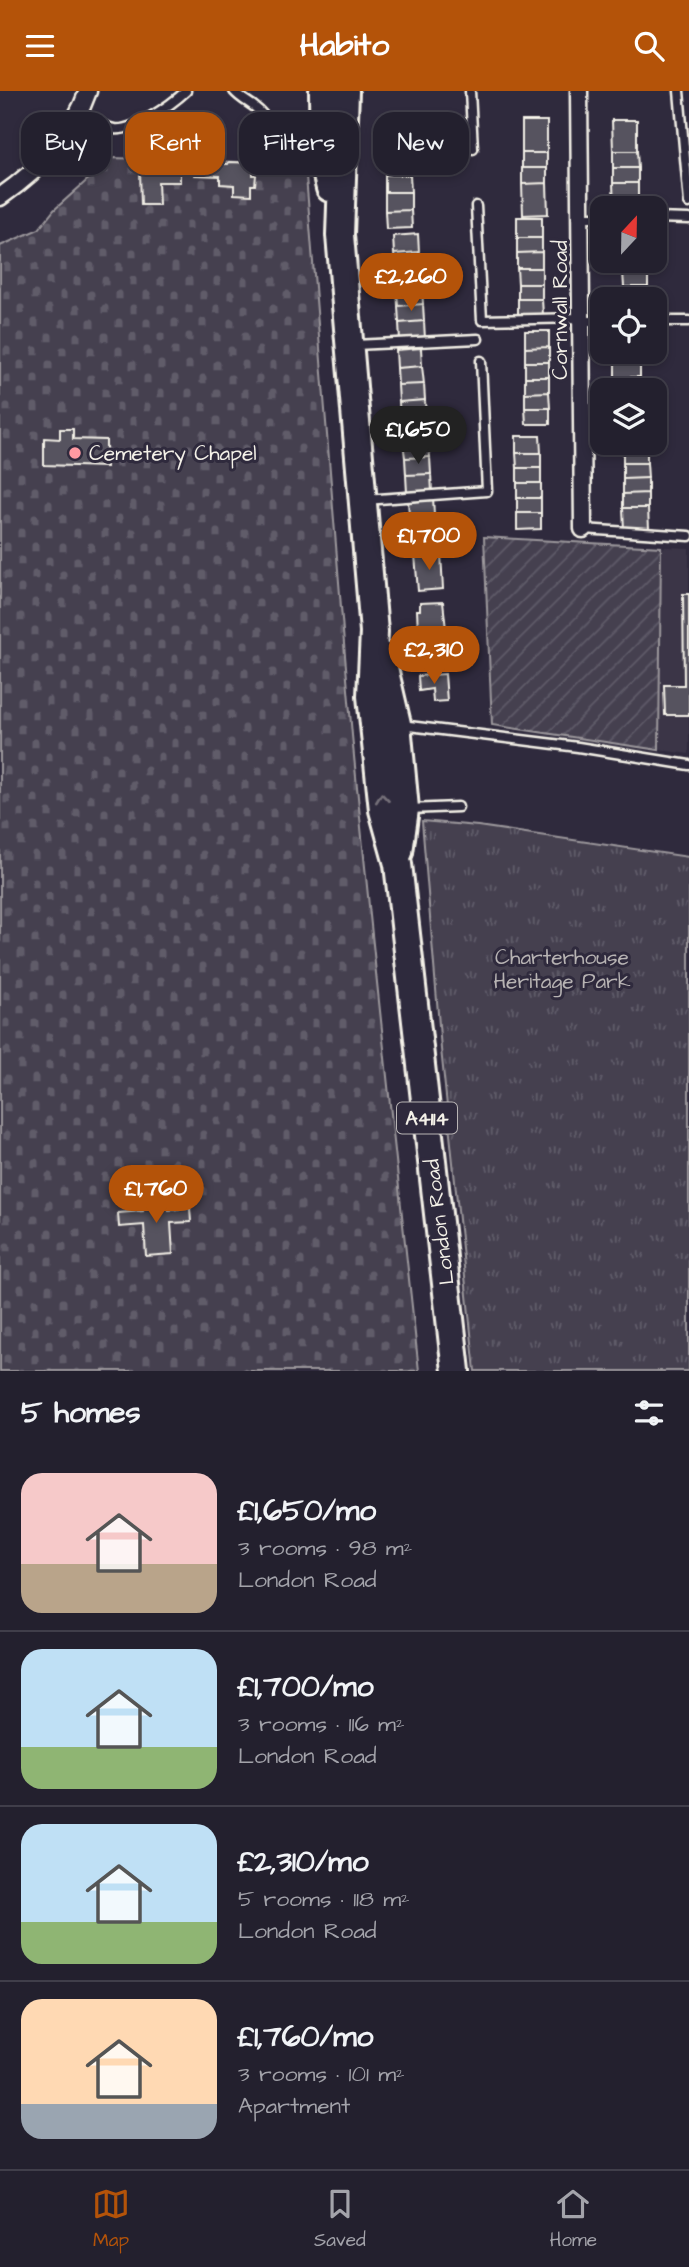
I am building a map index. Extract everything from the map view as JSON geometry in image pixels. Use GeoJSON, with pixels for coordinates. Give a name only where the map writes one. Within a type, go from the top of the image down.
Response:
{"type":"FeatureCollection","features":[{"type":"Feature","properties":{"kind":"highway","name":"London Road"},"geometry":{"type":"LineString","coordinates":[[323,91],[324,163],[340,235]]}},
{"type":"Feature","properties":{"kind":"highway","name":"London Road"},"geometry":{"type":"LineString","coordinates":[[345,91],[340,235],[374,632],[370,696],[383,810],[398,864],[456,1371]]}},
{"type":"Feature","properties":{"kind":"highway","name":"London Road"},"geometry":{"type":"LineString","coordinates":[[374,632],[397,724],[405,809],[398,864]]}},
{"type":"Feature","properties":{"kind":"street"},"geometry":{"type":"LineString","coordinates":[[79,112],[88,91]]}},
{"type":"Feature","properties":{"kind":"street","name":"Cornwall Road"},"geometry":{"type":"LineString","coordinates":[[579,91],[583,529]]}},
{"type":"Feature","properties":{"kind":"street"},"geometry":{"type":"LineString","coordinates":[[0,197],[28,175]]}},
{"type":"Feature","properties":{"kind":"lane"},"geometry":{"type":"LineString","coordinates":[[111,127],[125,128],[136,124],[186,91]]}},
{"type":"Feature","properties":{"kind":"lane"},"geometry":{"type":"LineString","coordinates":[[234,91],[261,112]]}},
{"type":"Feature","properties":{"kind":"lane"},"geometry":{"type":"LineString","coordinates":[[470,91],[473,149]]}},
{"type":"Feature","properties":{"kind":"lane"},"geometry":{"type":"LineString","coordinates":[[679,91],[689,203]]}},
{"type":"Feature","properties":{"kind":"lane"},"geometry":{"type":"LineString","coordinates":[[476,206],[482,320],[590,320]]}},
{"type":"Feature","properties":{"kind":"lane"},"geometry":{"type":"LineString","coordinates":[[580,217],[590,217]]}},
{"type":"Feature","properties":{"kind":"lane"},"geometry":{"type":"LineString","coordinates":[[667,218],[689,219]]}},
{"type":"Feature","properties":{"kind":"lane"},"geometry":{"type":"LineString","coordinates":[[667,321],[689,321]]}},
{"type":"Feature","properties":{"kind":"lane"},"geometry":{"type":"LineString","coordinates":[[348,345],[478,339]]}},
{"type":"Feature","properties":{"kind":"lane"},"geometry":{"type":"LineString","coordinates":[[362,500],[487,491],[481,361]]}},
{"type":"Feature","properties":{"kind":"lane"},"geometry":{"type":"LineString","coordinates":[[583,529],[689,536]]}},
{"type":"Feature","properties":{"kind":"lane"},"geometry":{"type":"LineString","coordinates":[[397,724],[578,747],[689,765]]}},
{"type":"Feature","properties":{"kind":"lane"},"geometry":{"type":"LineString","coordinates":[[405,809],[458,807]]}},
{"type":"Feature","properties":{"kind":"shaded area"},"geometry":{"type":"Polygon","coordinates":[[[661,547],[689,548],[689,754],[660,750],[661,547]]]}},
{"type":"Feature","properties":{"kind":"green space"},"geometry":{"type":"Polygon","coordinates":[[[125,158],[125,175],[225,175],[225,162],[239,162],[239,175],[306,175],[352,735],[419,1371],[0,1371],[0,246],[39,229],[54,210],[93,175],[111,175],[111,159],[125,158]]]}},
{"type":"Feature","properties":{"kind":"green space"},"geometry":{"type":"Polygon","coordinates":[[[484,537],[661,547],[659,750],[492,725],[484,537]]]}},
{"type":"Feature","properties":{"kind":"green space","name":"Charterhouse Heritage Park"},"geometry":{"type":"Polygon","coordinates":[[[422,821],[478,826],[689,857],[689,1371],[475,1371],[441,1049],[422,821]]]}},
{"type":"Feature","properties":{"kind":"building"},"geometry":{"type":"Polygon","coordinates":[[[612,120],[637,120],[637,151],[613,151],[612,120]]]}},
{"type":"Feature","properties":{"kind":"building"},"geometry":{"type":"Polygon","coordinates":[[[522,121],[547,121],[547,153],[522,153],[522,121]]]}},
{"type":"Feature","properties":{"kind":"building"},"geometry":{"type":"Polygon","coordinates":[[[613,151],[637,151],[638,168],[613,168],[613,151]]]}},
{"type":"Feature","properties":{"kind":"building"},"geometry":{"type":"Polygon","coordinates":[[[522,153],[547,153],[547,168],[522,168],[522,153]]]}},
{"type":"Feature","properties":{"kind":"building"},"geometry":{"type":"Polygon","coordinates":[[[239,162],[239,175],[256,175],[255,185],[251,185],[251,195],[234,194],[234,185],[220,184],[220,176],[195,175],[225,175],[225,164],[239,162]]]}},
{"type":"Feature","properties":{"kind":"building"},"geometry":{"type":"Polygon","coordinates":[[[522,168],[547,168],[547,183],[522,184],[522,168]]]}},
{"type":"Feature","properties":{"kind":"building"},"geometry":{"type":"Polygon","coordinates":[[[613,168],[638,168],[638,183],[613,183],[613,168]]]}},
{"type":"Feature","properties":{"kind":"building"},"geometry":{"type":"Polygon","coordinates":[[[140,175],[180,175],[180,182],[158,182],[159,205],[141,205],[140,175]]]}},
{"type":"Feature","properties":{"kind":"building"},"geometry":{"type":"Polygon","coordinates":[[[385,175],[410,175],[411,192],[385,192],[385,175]]]}},
{"type":"Feature","properties":{"kind":"building"},"geometry":{"type":"Polygon","coordinates":[[[547,183],[548,214],[523,215],[522,184],[547,183]]]}},
{"type":"Feature","properties":{"kind":"building"},"geometry":{"type":"Polygon","coordinates":[[[613,183],[638,183],[638,196],[614,196],[613,183]]]}},
{"type":"Feature","properties":{"kind":"building"},"geometry":{"type":"Polygon","coordinates":[[[385,192],[411,192],[411,210],[385,211],[385,192]]]}},
{"type":"Feature","properties":{"kind":"building"},"geometry":{"type":"Polygon","coordinates":[[[411,210],[412,228],[386,229],[385,211],[411,210]]]}},
{"type":"Feature","properties":{"kind":"building"},"geometry":{"type":"Polygon","coordinates":[[[517,217],[542,217],[542,238],[517,238],[517,217]]]}},
{"type":"Feature","properties":{"kind":"building"},"geometry":{"type":"Polygon","coordinates":[[[418,234],[419,252],[394,254],[393,236],[418,234]]]}},
{"type":"Feature","properties":{"kind":"building"},"geometry":{"type":"Polygon","coordinates":[[[517,238],[542,238],[542,252],[517,253],[517,238]]]}},
{"type":"Feature","properties":{"kind":"building"},"geometry":{"type":"Polygon","coordinates":[[[419,252],[421,270],[396,271],[394,254],[419,252]]]}},
{"type":"Feature","properties":{"kind":"building"},"geometry":{"type":"Polygon","coordinates":[[[542,252],[542,268],[517,268],[517,253],[542,252]]]}},
{"type":"Feature","properties":{"kind":"building"},"geometry":{"type":"Polygon","coordinates":[[[517,268],[542,268],[542,284],[518,284],[517,268]]]}},
{"type":"Feature","properties":{"kind":"building"},"geometry":{"type":"Polygon","coordinates":[[[421,270],[422,287],[397,289],[396,271],[421,270]]]}},
{"type":"Feature","properties":{"kind":"building"},"geometry":{"type":"Polygon","coordinates":[[[623,273],[648,273],[648,287],[624,287],[623,273]]]}},
{"type":"Feature","properties":{"kind":"building"},"geometry":{"type":"Polygon","coordinates":[[[518,284],[542,284],[542,299],[518,299],[518,284]]]}},
{"type":"Feature","properties":{"kind":"building"},"geometry":{"type":"Polygon","coordinates":[[[422,287],[423,304],[398,306],[397,289],[422,287]]]}},
{"type":"Feature","properties":{"kind":"building"},"geometry":{"type":"Polygon","coordinates":[[[518,299],[542,299],[543,315],[518,315],[518,299]]]}},
{"type":"Feature","properties":{"kind":"building"},"geometry":{"type":"Polygon","coordinates":[[[423,304],[424,321],[399,323],[398,306],[423,304]]]}},
{"type":"Feature","properties":{"kind":"building"},"geometry":{"type":"Polygon","coordinates":[[[424,321],[425,339],[400,341],[399,323],[424,321]]]}},
{"type":"Feature","properties":{"kind":"building"},"geometry":{"type":"Polygon","coordinates":[[[525,331],[549,331],[549,347],[525,348],[525,331]]]}},
{"type":"Feature","properties":{"kind":"building"},"geometry":{"type":"Polygon","coordinates":[[[549,347],[549,362],[525,362],[525,348],[549,347]]]}},
{"type":"Feature","properties":{"kind":"building"},"geometry":{"type":"Polygon","coordinates":[[[421,348],[422,366],[397,368],[396,350],[421,348]]]}},
{"type":"Feature","properties":{"kind":"building"},"geometry":{"type":"Polygon","coordinates":[[[525,362],[549,362],[549,377],[525,377],[525,362]]]}},
{"type":"Feature","properties":{"kind":"building"},"geometry":{"type":"Polygon","coordinates":[[[615,364],[640,364],[640,377],[615,377],[615,364]]]}},
{"type":"Feature","properties":{"kind":"building"},"geometry":{"type":"Polygon","coordinates":[[[422,366],[424,384],[398,385],[397,368],[422,366]]]}},
{"type":"Feature","properties":{"kind":"building"},"geometry":{"type":"Polygon","coordinates":[[[525,377],[549,377],[549,392],[525,393],[525,377]]]}},
{"type":"Feature","properties":{"kind":"building"},"geometry":{"type":"Polygon","coordinates":[[[424,384],[425,400],[399,402],[398,385],[424,384]]]}},
{"type":"Feature","properties":{"kind":"building"},"geometry":{"type":"Polygon","coordinates":[[[549,392],[550,408],[525,408],[525,393],[549,392]]]}},
{"type":"Feature","properties":{"kind":"building"},"geometry":{"type":"Polygon","coordinates":[[[425,400],[426,418],[400,420],[399,402],[425,400]]]}},
{"type":"Feature","properties":{"kind":"building"},"geometry":{"type":"Polygon","coordinates":[[[525,408],[550,408],[550,424],[526,424],[525,408]]]}},
{"type":"Feature","properties":{"kind":"building"},"geometry":{"type":"Polygon","coordinates":[[[427,421],[428,439],[403,441],[402,423],[427,421]]]}},
{"type":"Feature","properties":{"kind":"building","name":"Cemetery Chapel"},"geometry":{"type":"Polygon","coordinates":[[[60,429],[73,429],[73,439],[106,440],[106,467],[44,465],[44,438],[60,439],[60,429]]]}},
{"type":"Feature","properties":{"kind":"building"},"geometry":{"type":"Polygon","coordinates":[[[516,436],[540,436],[541,453],[516,453],[516,436]]]}},
{"type":"Feature","properties":{"kind":"building"},"geometry":{"type":"Polygon","coordinates":[[[428,439],[430,457],[405,458],[403,441],[428,439]]]}},
{"type":"Feature","properties":{"kind":"building"},"geometry":{"type":"Polygon","coordinates":[[[516,453],[541,453],[541,468],[517,468],[516,453]]]}},
{"type":"Feature","properties":{"kind":"building"},"geometry":{"type":"Polygon","coordinates":[[[623,455],[647,455],[647,463],[623,463],[623,455]]]}},
{"type":"Feature","properties":{"kind":"building"},"geometry":{"type":"Polygon","coordinates":[[[430,457],[431,474],[406,475],[405,458],[430,457]]]}},
{"type":"Feature","properties":{"kind":"building"},"geometry":{"type":"Polygon","coordinates":[[[623,463],[647,463],[648,478],[623,479],[623,463]]]}},
{"type":"Feature","properties":{"kind":"building"},"geometry":{"type":"Polygon","coordinates":[[[517,468],[541,468],[541,483],[517,483],[517,468]]]}},
{"type":"Feature","properties":{"kind":"building"},"geometry":{"type":"Polygon","coordinates":[[[431,474],[432,492],[407,493],[406,475],[431,474]]]}},
{"type":"Feature","properties":{"kind":"building"},"geometry":{"type":"Polygon","coordinates":[[[648,478],[648,493],[623,494],[623,479],[648,478]]]}},
{"type":"Feature","properties":{"kind":"building"},"geometry":{"type":"Polygon","coordinates":[[[517,483],[541,483],[541,498],[517,498],[517,483]]]}},
{"type":"Feature","properties":{"kind":"building"},"geometry":{"type":"Polygon","coordinates":[[[648,493],[648,508],[623,508],[623,494],[648,493]]]}},
{"type":"Feature","properties":{"kind":"building"},"geometry":{"type":"Polygon","coordinates":[[[433,497],[434,515],[409,517],[408,499],[433,497]]]}},
{"type":"Feature","properties":{"kind":"building"},"geometry":{"type":"Polygon","coordinates":[[[517,498],[541,498],[541,513],[517,513],[517,498]]]}},
{"type":"Feature","properties":{"kind":"building"},"geometry":{"type":"Polygon","coordinates":[[[623,508],[648,508],[649,529],[624,530],[623,508]]]}},
{"type":"Feature","properties":{"kind":"building"},"geometry":{"type":"Polygon","coordinates":[[[517,513],[541,513],[541,529],[517,530],[517,513]]]}},
{"type":"Feature","properties":{"kind":"building"},"geometry":{"type":"Polygon","coordinates":[[[434,515],[436,533],[410,535],[409,517],[434,515]]]}},
{"type":"Feature","properties":{"kind":"building"},"geometry":{"type":"Polygon","coordinates":[[[441,553],[443,589],[418,591],[415,555],[441,553]]]}},
{"type":"Feature","properties":{"kind":"building"},"geometry":{"type":"Polygon","coordinates":[[[683,594],[689,594],[689,715],[665,715],[664,685],[684,685],[683,594]]]}},
{"type":"Feature","properties":{"kind":"building"},"geometry":{"type":"Polygon","coordinates":[[[443,602],[446,629],[418,631],[417,610],[420,610],[420,603],[443,602]]]}},
{"type":"Feature","properties":{"kind":"building"},"geometry":{"type":"Polygon","coordinates":[[[446,629],[448,655],[423,657],[418,631],[446,629]]]}},
{"type":"Feature","properties":{"kind":"building"},"geometry":{"type":"Polygon","coordinates":[[[445,674],[447,701],[433,702],[432,689],[419,691],[418,676],[445,674]]]}},
{"type":"Feature","properties":{"kind":"building"},"geometry":{"type":"Polygon","coordinates":[[[169,1201],[169,1210],[190,1208],[191,1222],[171,1223],[173,1254],[146,1256],[144,1225],[119,1227],[118,1213],[143,1211],[142,1203],[169,1201]]]}},
{"type":"Feature","properties":{"kind":"place","name":"Cemetery Chapel"},"geometry":{"type":"Point","coordinates":[75,453]}}]}
